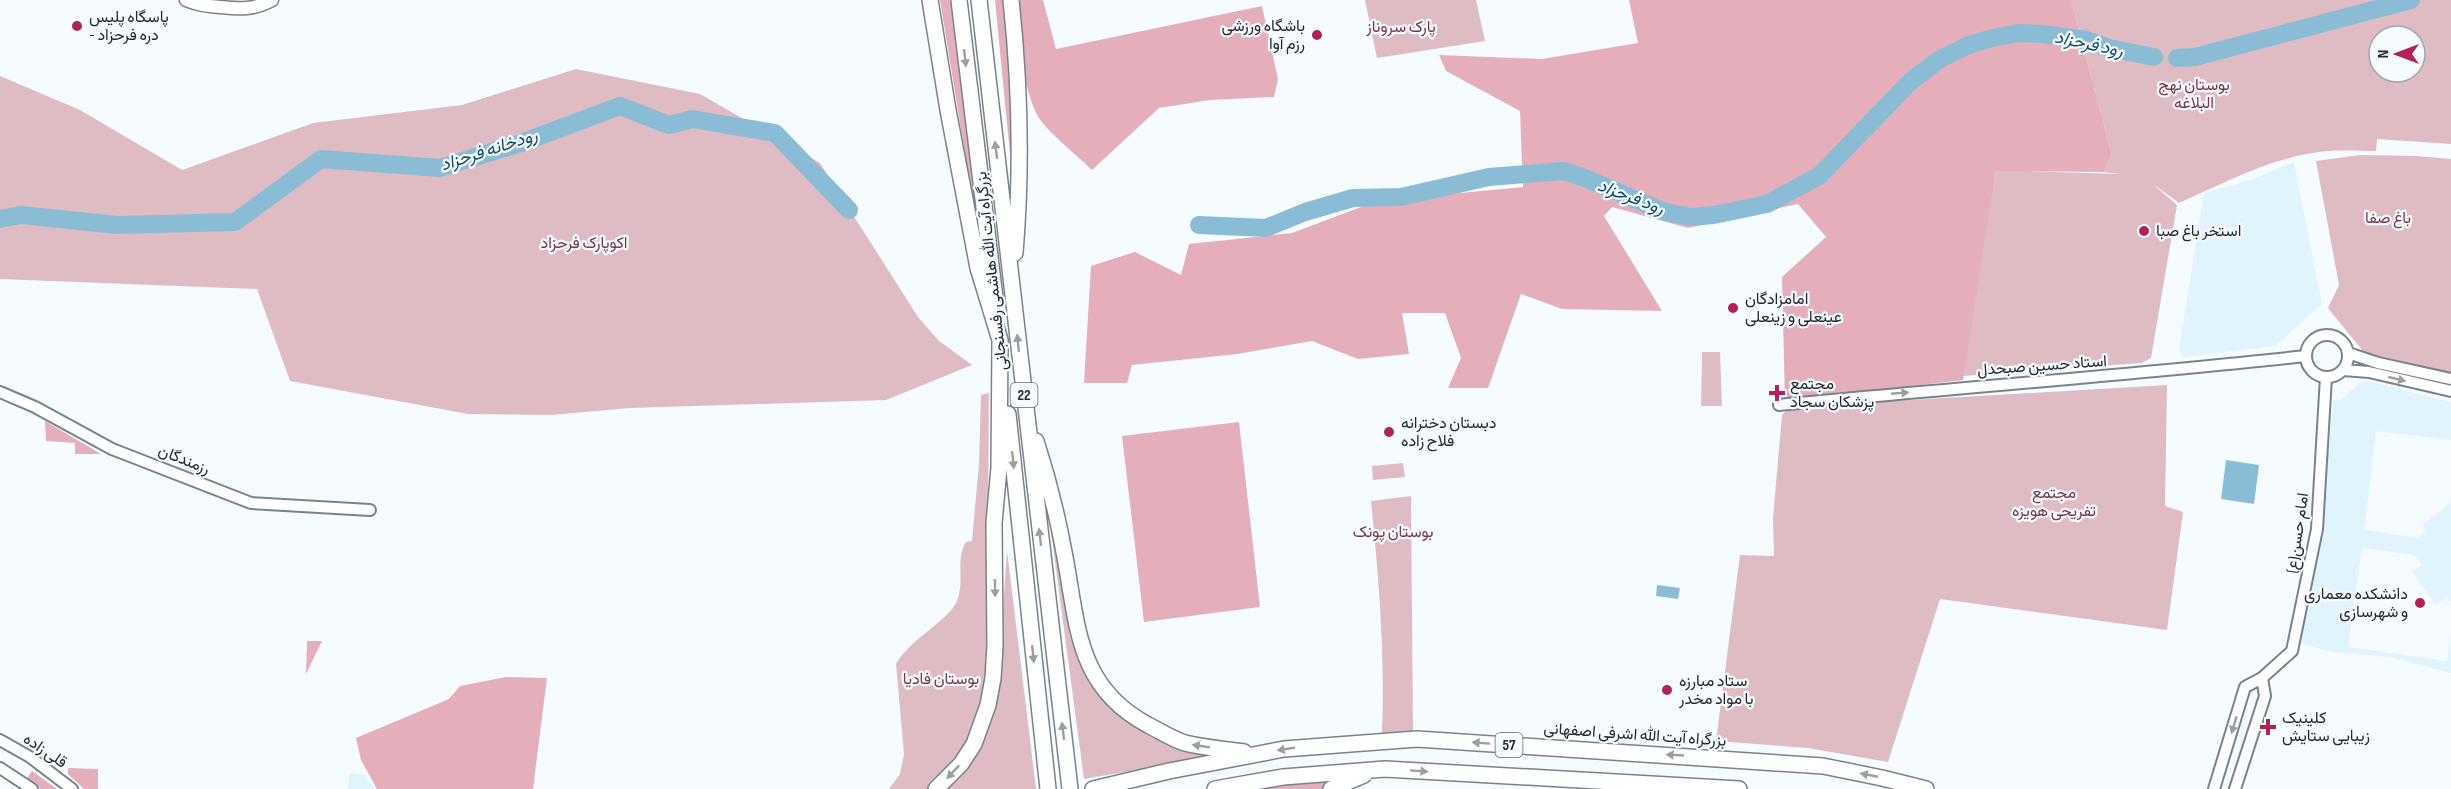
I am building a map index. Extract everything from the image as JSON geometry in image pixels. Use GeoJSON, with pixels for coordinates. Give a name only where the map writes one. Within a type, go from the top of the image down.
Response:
{"type":"FeatureCollection","features":[{"type":"Feature","properties":{"kind":"highway"},"geometry":{"type":"LineString","coordinates":[[930,0],[978,268],[1000,340],[999,468],[994,523],[993,678],[988,705],[974,744],[961,764],[936,789]]}},
{"type":"Feature","properties":{"kind":"highway","name":"بزرگراه آیت الله هاشمی رفسنجانی"},"geometry":{"type":"LineString","coordinates":[[959,0],[1000,340],[1048,789]]}},
{"type":"Feature","properties":{"kind":"highway","name":"بزرگراه آیت الله هاشمی رفسنجانی"},"geometry":{"type":"LineString","coordinates":[[979,0],[1070,789]]}},
{"type":"Feature","properties":{"kind":"highway"},"geometry":{"type":"LineString","coordinates":[[1011,0],[1020,125],[1019,203],[1012,286]]}},
{"type":"Feature","properties":{"kind":"highway"},"geometry":{"type":"LineString","coordinates":[[1025,406],[1051,487],[1077,629],[1093,673],[1115,700],[1131,714],[1164,734],[1184,742],[1259,754]]}},
{"type":"Feature","properties":{"kind":"highway","name":"بزرگراه آیت الله اشرفی اصفهانی"},"geometry":{"type":"LineString","coordinates":[[1093,789],[1169,771],[1309,746],[1421,739],[1823,766],[1926,789]]}},
{"type":"Feature","properties":{"kind":"highway"},"geometry":{"type":"LineString","coordinates":[[1331,789],[1350,780],[1385,769]]}},
{"type":"Feature","properties":{"kind":"highway","name":"57"},"geometry":{"type":"LineString","coordinates":[[1215,789],[1292,776],[1385,769],[1731,789]]}},
{"type":"Feature","properties":{"kind":"main road"},"geometry":{"type":"LineString","coordinates":[[186,0],[204,7],[248,9],[272,0]]}},
{"type":"Feature","properties":{"kind":"main road"},"geometry":{"type":"LineString","coordinates":[[204,0],[219,7]]}},
{"type":"Feature","properties":{"kind":"street"},"geometry":{"type":"LineString","coordinates":[[2451,379],[2378,363],[2348,353],[2339,339],[2329,335],[2313,340],[2306,356],[2310,368],[2326,377],[2343,370],[2369,372],[2451,391]]}},
{"type":"Feature","properties":{"kind":"street"},"geometry":{"type":"LineString","coordinates":[[2343,370],[2348,353]]}},
{"type":"Feature","properties":{"kind":"street","name":"استاد حسین صبحدل"},"geometry":{"type":"LineString","coordinates":[[1779,405],[2161,372],[2306,356]]}},
{"type":"Feature","properties":{"kind":"street","name":"امام حسن(ع)"},"geometry":{"type":"LineString","coordinates":[[2214,789],[2245,687],[2262,678],[2292,651],[2317,529],[2326,377]]}},
{"type":"Feature","properties":{"kind":"street","name":"رزمندگان"},"geometry":{"type":"LineString","coordinates":[[0,392],[35,407],[112,449],[251,503],[265,506],[370,510]]}},
{"type":"Feature","properties":{"kind":"street"},"geometry":{"type":"LineString","coordinates":[[2235,789],[2265,696],[2262,678]]}},
{"type":"Feature","properties":{"kind":"street","name":"قلی زاده"},"geometry":{"type":"LineString","coordinates":[[0,740],[30,757],[72,789]]}},
{"type":"Feature","properties":{"kind":"street"},"geometry":{"type":"LineString","coordinates":[[0,768],[32,789]]}},
{"type":"Feature","properties":{"kind":"street"},"geometry":{"type":"LineString","coordinates":[[1634,783],[1652,789]]}},
{"type":"Feature","properties":{"kind":"shaded area"},"geometry":{"type":"Polygon","coordinates":[[[940,0],[955,0],[979,240],[940,0]]]}},
{"type":"Feature","properties":{"kind":"shaded area"},"geometry":{"type":"Polygon","coordinates":[[[995,0],[1004,0],[1017,122],[1015,205],[995,0]]]}},
{"type":"Feature","properties":{"kind":"shaded area"},"geometry":{"type":"Polygon","coordinates":[[[1015,0],[1043,0],[1056,49],[1262,6],[1278,79],[1274,97],[1210,100],[1159,108],[1092,170],[1049,130],[1033,106],[1022,61],[1015,0]]]}},
{"type":"Feature","properties":{"kind":"shaded area"},"geometry":{"type":"Polygon","coordinates":[[[1629,0],[2071,0],[2112,155],[2104,172],[1996,171],[1963,380],[1785,401],[1782,277],[1826,237],[1798,204],[1688,228],[1612,207],[1604,216],[1662,311],[1562,309],[1521,294],[1488,388],[1448,388],[1461,358],[1445,313],[1402,313],[1409,354],[1358,359],[1312,341],[1237,354],[1132,365],[1127,383],[1084,383],[1091,266],[1135,252],[1181,275],[1189,244],[1292,233],[1377,201],[1523,187],[1520,111],[1446,71],[1439,55],[1542,59],[1638,43],[1629,0]]]}},
{"type":"Feature","properties":{"kind":"shaded area"},"geometry":{"type":"Polygon","coordinates":[[[2294,162],[2322,304],[2275,346],[2184,357],[2179,350],[2204,193],[2254,179],[2294,162]]]}},
{"type":"Feature","properties":{"kind":"shaded area"},"geometry":{"type":"Polygon","coordinates":[[[2363,380],[2451,402],[2451,440],[2376,431],[2364,530],[2418,538],[2426,530],[2422,524],[2451,503],[2451,602],[2447,597],[2436,605],[2412,572],[2422,565],[2415,555],[2362,548],[2348,647],[2447,661],[2451,634],[2451,673],[2390,657],[2331,652],[2301,643],[2322,525],[2333,400],[2341,400],[2363,380]]]}},
{"type":"Feature","properties":{"kind":"shaded area"},"geometry":{"type":"Polygon","coordinates":[[[45,421],[101,454],[75,454],[75,443],[46,441],[45,421]]]}},
{"type":"Feature","properties":{"kind":"shaded area"},"geometry":{"type":"Polygon","coordinates":[[[1239,422],[1260,607],[1144,622],[1122,436],[1239,422]]]}},
{"type":"Feature","properties":{"kind":"shaded area"},"geometry":{"type":"Polygon","coordinates":[[[307,641],[322,641],[306,674],[307,641]]]}},
{"type":"Feature","properties":{"kind":"shaded area"},"geometry":{"type":"Polygon","coordinates":[[[506,677],[547,678],[533,789],[377,789],[361,760],[356,738],[449,699],[460,686],[506,677]]]}},
{"type":"Feature","properties":{"kind":"shaded area"},"geometry":{"type":"Polygon","coordinates":[[[68,768],[98,769],[98,789],[84,789],[68,774],[68,768]]]}},
{"type":"Feature","properties":{"kind":"shaded area"},"geometry":{"type":"Polygon","coordinates":[[[32,771],[57,789],[41,789],[27,778],[32,771]]]}},
{"type":"Feature","properties":{"kind":"shaded area"},"geometry":{"type":"Polygon","coordinates":[[[349,773],[365,775],[374,789],[348,789],[349,773]]]}},
{"type":"Feature","properties":{"kind":"shaded area"},"geometry":{"type":"Polygon","coordinates":[[[1359,775],[1326,789],[1240,789],[1359,775]]]}},
{"type":"Feature","properties":{"kind":"green space","name":"پارک سروناز"},"geometry":{"type":"Polygon","coordinates":[[[1365,0],[1476,0],[1485,41],[1377,58],[1365,0]]]}},
{"type":"Feature","properties":{"kind":"green space","name":"بوستان نهج البلاغه"},"geometry":{"type":"Polygon","coordinates":[[[2071,0],[2451,0],[2451,144],[2377,139],[2376,151],[2310,153],[2271,163],[2179,203],[2153,184],[2177,205],[2151,358],[2142,363],[1963,376],[1996,170],[2119,174],[2104,172],[2112,155],[2071,0]]]}},
{"type":"Feature","properties":{"kind":"green space","name":"اکوپارک فرحزاد"},"geometry":{"type":"Polygon","coordinates":[[[576,69],[700,94],[820,163],[918,317],[939,341],[972,365],[886,400],[630,408],[551,415],[468,414],[290,381],[257,289],[0,279],[0,76],[80,110],[182,170],[313,123],[462,105],[576,69]]]}},
{"type":"Feature","properties":{"kind":"green space","name":"باغ صفا"},"geometry":{"type":"Polygon","coordinates":[[[2360,155],[2451,159],[2451,373],[2366,355],[2328,308],[2339,285],[2316,161],[2360,155]]]}},
{"type":"Feature","properties":{"kind":"green space"},"geometry":{"type":"Polygon","coordinates":[[[1702,352],[1720,352],[1722,406],[1701,406],[1702,352]]]}},
{"type":"Feature","properties":{"kind":"green space","name":"مجتمع تفریحی هویزه"},"geometry":{"type":"Polygon","coordinates":[[[2167,385],[2165,506],[2183,512],[2167,630],[1940,599],[1888,762],[1808,748],[1716,741],[1740,555],[1774,556],[1773,519],[1782,415],[1790,407],[2167,385]]]}},
{"type":"Feature","properties":{"kind":"green space","name":"بوستان فادیا"},"geometry":{"type":"Polygon","coordinates":[[[989,393],[990,613],[984,702],[960,757],[937,782],[928,789],[889,789],[900,774],[904,754],[896,664],[910,647],[953,608],[957,601],[961,556],[966,542],[972,541],[979,464],[981,395],[989,393]]]}},
{"type":"Feature","properties":{"kind":"green space"},"geometry":{"type":"Polygon","coordinates":[[[1403,463],[1405,477],[1373,480],[1372,466],[1403,463]]]}},
{"type":"Feature","properties":{"kind":"green space"},"geometry":{"type":"Polygon","coordinates":[[[1045,486],[1071,627],[1124,714],[1231,754],[1084,779],[1045,486]]]}},
{"type":"Feature","properties":{"kind":"green space","name":"بوستان پونک"},"geometry":{"type":"Polygon","coordinates":[[[1411,496],[1413,733],[1382,733],[1381,617],[1371,501],[1411,496]]]}},
{"type":"Feature","properties":{"kind":"green space"},"geometry":{"type":"Polygon","coordinates":[[[1007,551],[1036,789],[948,789],[975,754],[985,736],[996,698],[1001,657],[1007,551]]]}},
{"type":"Feature","properties":{"kind":"water"},"geometry":{"type":"Polygon","coordinates":[[[2226,460],[2259,465],[2254,504],[2221,499],[2226,460]]]}},
{"type":"Feature","properties":{"kind":"water"},"geometry":{"type":"Polygon","coordinates":[[[1657,585],[1680,588],[1678,599],[1656,596],[1657,585]]]}},
{"type":"Feature","properties":{"kind":"waterway","name":"رود فرحزاد"},"geometry":{"type":"LineString","coordinates":[[2177,58],[2195,57],[2411,0]]}},
{"type":"Feature","properties":{"kind":"waterway","name":"رود فرحزاد"},"geometry":{"type":"LineString","coordinates":[[1199,225],[1266,228],[1305,212],[1353,198],[1401,197],[1489,177],[1563,171],[1665,212],[1691,217],[1714,215],[1767,204],[1819,176],[1911,81],[1940,59],[1969,45],[2019,33],[2043,34],[2086,40],[2109,48],[2154,57]]}},
{"type":"Feature","properties":{"kind":"waterway","name":"رودخانه فرحزاد"},"geometry":{"type":"LineString","coordinates":[[0,219],[21,215],[117,225],[235,222],[321,159],[440,168],[521,143],[620,106],[669,125],[692,119],[775,133],[849,210]]}},
{"type":"Feature","properties":{"kind":"place","name":"پاسگاه پلیس - دره فرحزاد"},"geometry":{"type":"Point","coordinates":[77,26]}},
{"type":"Feature","properties":{"kind":"place","name":"باشگاه ورزشی رزم آوا"},"geometry":{"type":"Point","coordinates":[1317,35]}},
{"type":"Feature","properties":{"kind":"place","name":"استخر باغ صبا"},"geometry":{"type":"Point","coordinates":[2144,231]}},
{"type":"Feature","properties":{"kind":"place","name":"امامزادگان عینعلی و زینعلی"},"geometry":{"type":"Point","coordinates":[1733,308]}},
{"type":"Feature","properties":{"kind":"place","name":"مجتمع پزشکان سجاد"},"geometry":{"type":"Point","coordinates":[1777,393]}},
{"type":"Feature","properties":{"kind":"place","name":"دبستان دخترانه فلاح زاده"},"geometry":{"type":"Point","coordinates":[1389,432]}},
{"type":"Feature","properties":{"kind":"place","name":"دانشکده معماری و شهرسازی"},"geometry":{"type":"Point","coordinates":[2420,603]}},
{"type":"Feature","properties":{"kind":"place","name":"ستاد مبارزه با مواد مخدر"},"geometry":{"type":"Point","coordinates":[1667,690]}},
{"type":"Feature","properties":{"kind":"place","name":"کلینیک زیبایی ستایش"},"geometry":{"type":"Point","coordinates":[2268,727]}}]}
